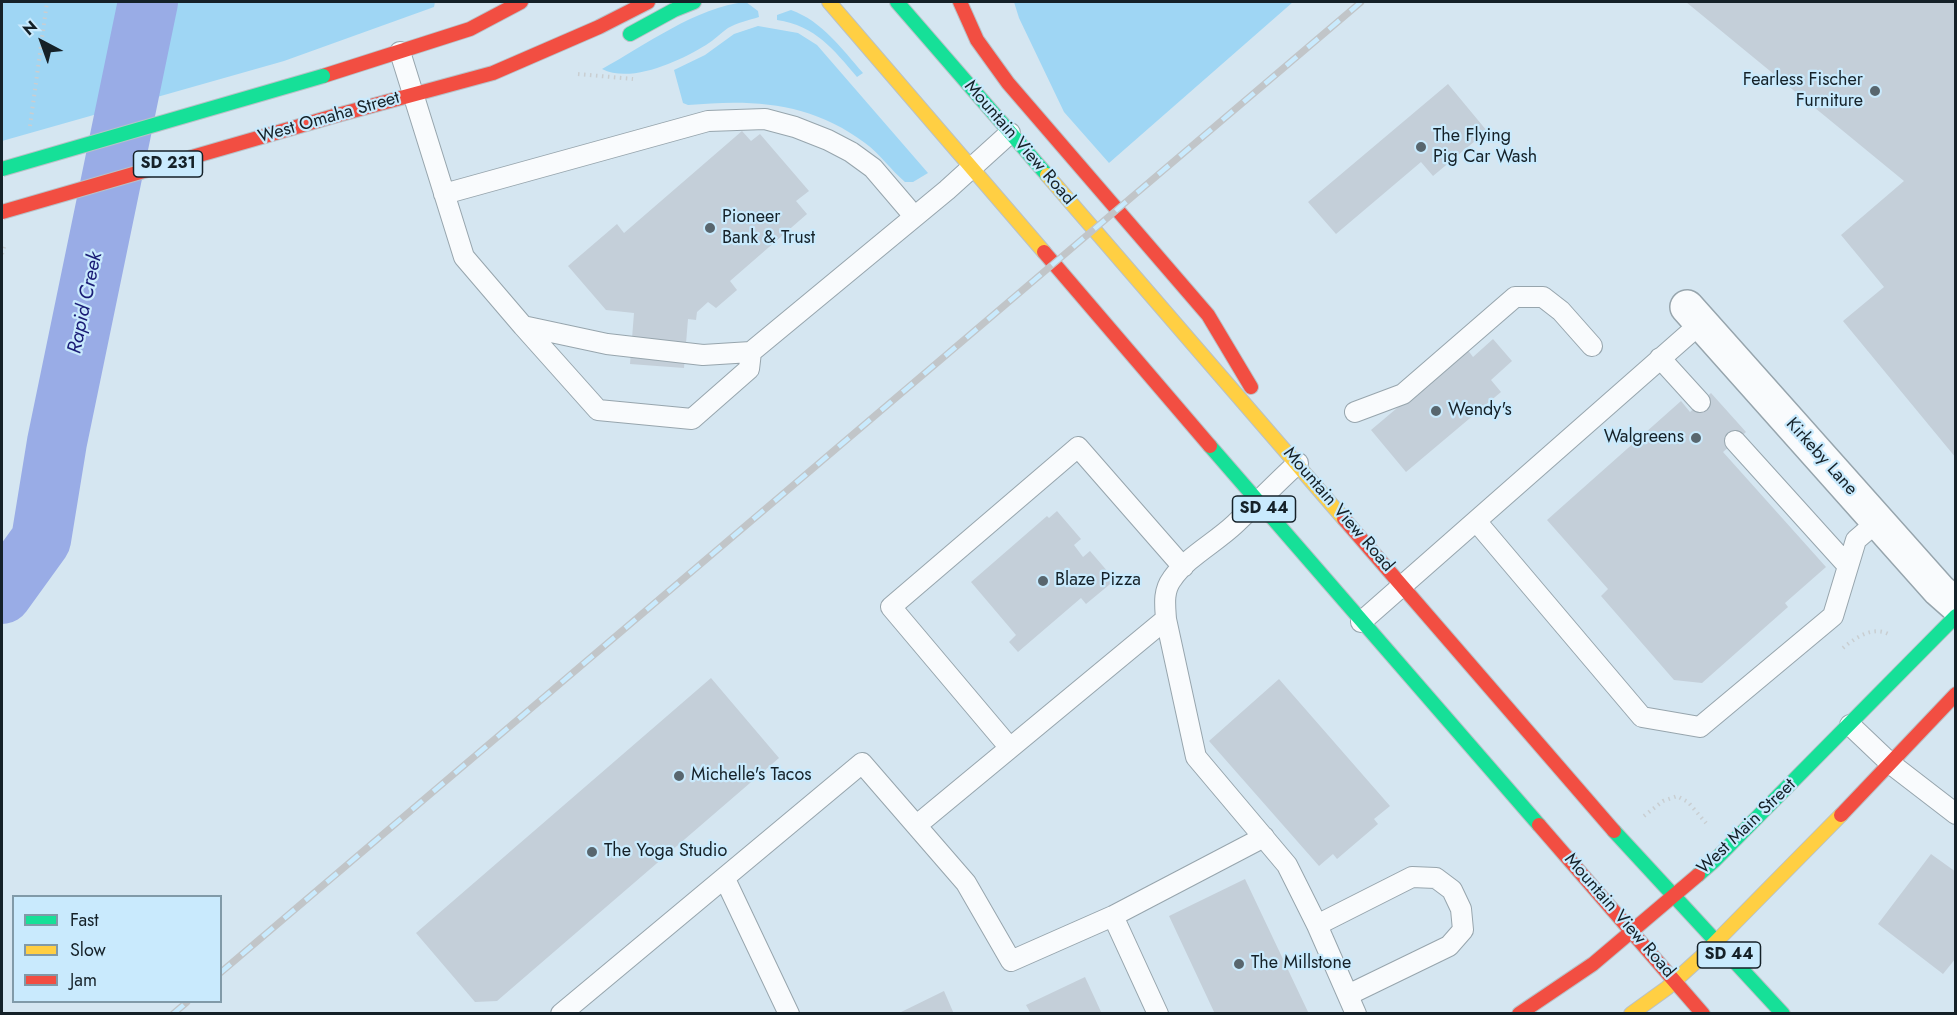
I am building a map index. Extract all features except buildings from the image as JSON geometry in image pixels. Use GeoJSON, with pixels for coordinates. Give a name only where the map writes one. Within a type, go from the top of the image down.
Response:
{"type":"FeatureCollection","features":[{"type":"Feature","properties":{"kind":"main road","name":"SD 231"},"geometry":{"type":"LineString","coordinates":[[2,169],[323,76],[470,30],[521,2]]}},
{"type":"Feature","properties":{"kind":"main road","name":"West Omaha Street"},"geometry":{"type":"LineString","coordinates":[[2,212],[334,116],[493,73],[557,47],[648,2]]}},
{"type":"Feature","properties":{"kind":"main road"},"geometry":{"type":"LineString","coordinates":[[616,42],[674,10],[694,2]]}},
{"type":"Feature","properties":{"kind":"main road","name":"Mountain View Road"},"geometry":{"type":"LineString","coordinates":[[829,2],[1256,501],[1703,1014]]}},
{"type":"Feature","properties":{"kind":"main road","name":"Mountain View Road"},"geometry":{"type":"LineString","coordinates":[[897,2],[1298,463],[1642,864],[1783,1014]]}},
{"type":"Feature","properties":{"kind":"main road","name":"SD 44"},"geometry":{"type":"LineString","coordinates":[[960,2],[977,40],[1008,83],[1208,315],[1298,463]]}},
{"type":"Feature","properties":{"kind":"main road"},"geometry":{"type":"LineString","coordinates":[[814,6],[842,18]]}},
{"type":"Feature","properties":{"kind":"main road"},"geometry":{"type":"LineString","coordinates":[[493,73],[511,82]]}},
{"type":"Feature","properties":{"kind":"main road","name":"West Main Street"},"geometry":{"type":"LineString","coordinates":[[1519,1014],[1593,964],[1714,861],[1956,616]]}},
{"type":"Feature","properties":{"kind":"main road"},"geometry":{"type":"LineString","coordinates":[[1632,1014],[1674,981],[1717,942],[1956,694]]}},
{"type":"Feature","properties":{"kind":"street","name":"Kirkeby Lane"},"geometry":{"type":"LineString","coordinates":[[1694,315],[1938,590],[1956,605]]}},
{"type":"Feature","properties":{"kind":"lane"},"geometry":{"type":"LineString","coordinates":[[400,52],[464,257],[522,326],[598,410],[692,419],[749,369],[751,352]]}},
{"type":"Feature","properties":{"kind":"lane"},"geometry":{"type":"LineString","coordinates":[[444,194],[708,121],[765,118],[828,140],[851,152],[873,168],[914,216]]}},
{"type":"Feature","properties":{"kind":"lane"},"geometry":{"type":"LineString","coordinates":[[522,326],[607,344],[703,354],[751,352],[971,169],[1010,133]]}},
{"type":"Feature","properties":{"kind":"lane"},"geometry":{"type":"LineString","coordinates":[[1355,412],[1403,394],[1515,297],[1544,297],[1562,311],[1592,346]]}},
{"type":"Feature","properties":{"kind":"lane"},"geometry":{"type":"LineString","coordinates":[[1361,622],[1660,358],[1694,315]]}},
{"type":"Feature","properties":{"kind":"lane"},"geometry":{"type":"LineString","coordinates":[[1660,358],[1700,402]]}},
{"type":"Feature","properties":{"kind":"lane"},"geometry":{"type":"LineString","coordinates":[[1735,441],[1848,566]]}},
{"type":"Feature","properties":{"kind":"lane"},"geometry":{"type":"LineString","coordinates":[[1010,748],[891,607],[1078,447],[1183,567]]}},
{"type":"Feature","properties":{"kind":"lane"},"geometry":{"type":"LineString","coordinates":[[1298,463],[1256,501],[1234,525],[1183,567],[1171,580],[1164,598],[1166,619],[1196,757],[1287,865],[1317,925],[1356,1014]]}},
{"type":"Feature","properties":{"kind":"lane"},"geometry":{"type":"LineString","coordinates":[[1476,521],[1642,717],[1700,727],[1833,616],[1856,540],[1878,521]]}},
{"type":"Feature","properties":{"kind":"lane"},"geometry":{"type":"LineString","coordinates":[[917,825],[1166,619]]}},
{"type":"Feature","properties":{"kind":"lane"},"geometry":{"type":"LineString","coordinates":[[1850,725],[1891,764],[1956,814]]}},
{"type":"Feature","properties":{"kind":"lane"},"geometry":{"type":"LineString","coordinates":[[561,1014],[862,763],[966,883],[1011,961],[1113,916],[1264,837]]}},
{"type":"Feature","properties":{"kind":"lane"},"geometry":{"type":"LineString","coordinates":[[1317,925],[1412,877],[1436,878],[1452,890],[1461,909],[1463,930],[1449,946],[1348,995]]}},
{"type":"Feature","properties":{"kind":"lane"},"geometry":{"type":"LineString","coordinates":[[725,879],[789,1014]]}},
{"type":"Feature","properties":{"kind":"lane"},"geometry":{"type":"LineString","coordinates":[[1113,916],[1158,1014]]}},
{"type":"Feature","properties":{"kind":"path"},"geometry":{"type":"LineString","coordinates":[[576,74],[633,79]]}},
{"type":"Feature","properties":{"kind":"path"},"geometry":{"type":"LineString","coordinates":[[1843,648],[1856,636],[1876,631],[1888,633],[1892,637]]}},
{"type":"Feature","properties":{"kind":"path"},"geometry":{"type":"LineString","coordinates":[[1639,821],[1663,801],[1677,796],[1688,802],[1708,824]]}},
{"type":"Feature","properties":{"kind":"shaded area"},"geometry":{"type":"Polygon","coordinates":[[[2,2],[435,2],[434,7],[284,61],[2,141],[2,2]]]}},
{"type":"Feature","properties":{"kind":"shaded area"},"geometry":{"type":"Polygon","coordinates":[[[746,2],[758,11],[759,17],[728,28],[706,45],[683,58],[655,69],[627,74],[602,69],[690,19],[727,5],[746,2]]]}},
{"type":"Feature","properties":{"kind":"shaded area"},"geometry":{"type":"Polygon","coordinates":[[[1014,2],[1293,2],[1109,163],[1064,112],[1019,18],[1014,2]]]}},
{"type":"Feature","properties":{"kind":"shaded area"},"geometry":{"type":"Polygon","coordinates":[[[791,10],[822,28],[863,73],[857,77],[823,40],[813,33],[791,23],[777,20],[777,15],[791,10]]]}},
{"type":"Feature","properties":{"kind":"shaded area"},"geometry":{"type":"Polygon","coordinates":[[[758,26],[798,33],[817,45],[928,173],[913,182],[905,182],[876,152],[845,129],[802,111],[758,104],[688,105],[683,103],[674,70],[705,55],[734,34],[758,26]]]}},
{"type":"Feature","properties":{"kind":"waterway","name":"Rapid Creek"},"geometry":{"type":"LineString","coordinates":[[2,594],[41,540],[57,442],[148,2]]}},
{"type":"Feature","properties":{"kind":"railway"},"geometry":{"type":"LineString","coordinates":[[222,971],[1361,2]]}},
{"type":"Feature","properties":{"kind":"railway"},"geometry":{"type":"LineString","coordinates":[[173,1014],[186,1003]]}},
{"type":"Feature","properties":{"kind":"traffic: fast"},"geometry":{"type":"LineString","coordinates":[[630,34],[694,2]]}},
{"type":"Feature","properties":{"kind":"traffic: fast"},"geometry":{"type":"LineString","coordinates":[[897,2],[1047,175]]}},
{"type":"Feature","properties":{"kind":"traffic: fast"},"geometry":{"type":"LineString","coordinates":[[2,169],[323,76]]}},
{"type":"Feature","properties":{"kind":"traffic: fast"},"geometry":{"type":"LineString","coordinates":[[1210,446],[1539,825]]}},
{"type":"Feature","properties":{"kind":"traffic: fast"},"geometry":{"type":"LineString","coordinates":[[1698,875],[1956,616]]}},
{"type":"Feature","properties":{"kind":"traffic: fast"},"geometry":{"type":"LineString","coordinates":[[1614,831],[1783,1014]]}},
{"type":"Feature","properties":{"kind":"traffic: slow"},"geometry":{"type":"LineString","coordinates":[[829,2],[1044,252]]}},
{"type":"Feature","properties":{"kind":"traffic: slow"},"geometry":{"type":"LineString","coordinates":[[1047,175],[1344,519]]}},
{"type":"Feature","properties":{"kind":"traffic: slow"},"geometry":{"type":"LineString","coordinates":[[1631,1014],[1667,988],[1700,958],[1841,815]]}},
{"type":"Feature","properties":{"kind":"traffic: jam"},"geometry":{"type":"LineString","coordinates":[[323,76],[470,29],[521,2]]}},
{"type":"Feature","properties":{"kind":"traffic: jam"},"geometry":{"type":"LineString","coordinates":[[334,116],[493,73],[599,27],[648,2]]}},
{"type":"Feature","properties":{"kind":"traffic: jam"},"geometry":{"type":"LineString","coordinates":[[960,2],[977,40],[1008,83],[1208,315],[1251,387]]}},
{"type":"Feature","properties":{"kind":"traffic: jam"},"geometry":{"type":"LineString","coordinates":[[2,212],[334,116]]}},
{"type":"Feature","properties":{"kind":"traffic: jam"},"geometry":{"type":"LineString","coordinates":[[1044,252],[1210,446]]}},
{"type":"Feature","properties":{"kind":"traffic: jam"},"geometry":{"type":"LineString","coordinates":[[1344,519],[1614,831]]}},
{"type":"Feature","properties":{"kind":"traffic: jam"},"geometry":{"type":"LineString","coordinates":[[1841,815],[1956,694]]}},
{"type":"Feature","properties":{"kind":"traffic: jam"},"geometry":{"type":"LineString","coordinates":[[1539,825],[1703,1014]]}},
{"type":"Feature","properties":{"kind":"traffic: jam"},"geometry":{"type":"LineString","coordinates":[[1519,1014],[1593,964],[1698,875]]}},
{"type":"Feature","properties":{"kind":"place","name":"Fearless Fischer Furniture"},"geometry":{"type":"Point","coordinates":[1875,91]}},
{"type":"Feature","properties":{"kind":"place","name":"The Flying Pig Car Wash"},"geometry":{"type":"Point","coordinates":[1421,147]}},
{"type":"Feature","properties":{"kind":"place","name":"Pioneer Bank & Trust"},"geometry":{"type":"Point","coordinates":[710,228]}},
{"type":"Feature","properties":{"kind":"place","name":"Wendy's"},"geometry":{"type":"Point","coordinates":[1436,411]}},
{"type":"Feature","properties":{"kind":"place","name":"Walgreens"},"geometry":{"type":"Point","coordinates":[1696,438]}},
{"type":"Feature","properties":{"kind":"place","name":"Blaze Pizza"},"geometry":{"type":"Point","coordinates":[1043,581]}},
{"type":"Feature","properties":{"kind":"place","name":"Michelle's Tacos"},"geometry":{"type":"Point","coordinates":[679,776]}},
{"type":"Feature","properties":{"kind":"place","name":"The Yoga Studio"},"geometry":{"type":"Point","coordinates":[592,852]}},
{"type":"Feature","properties":{"kind":"place","name":"The Millstone"},"geometry":{"type":"Point","coordinates":[1239,964]}}]}
